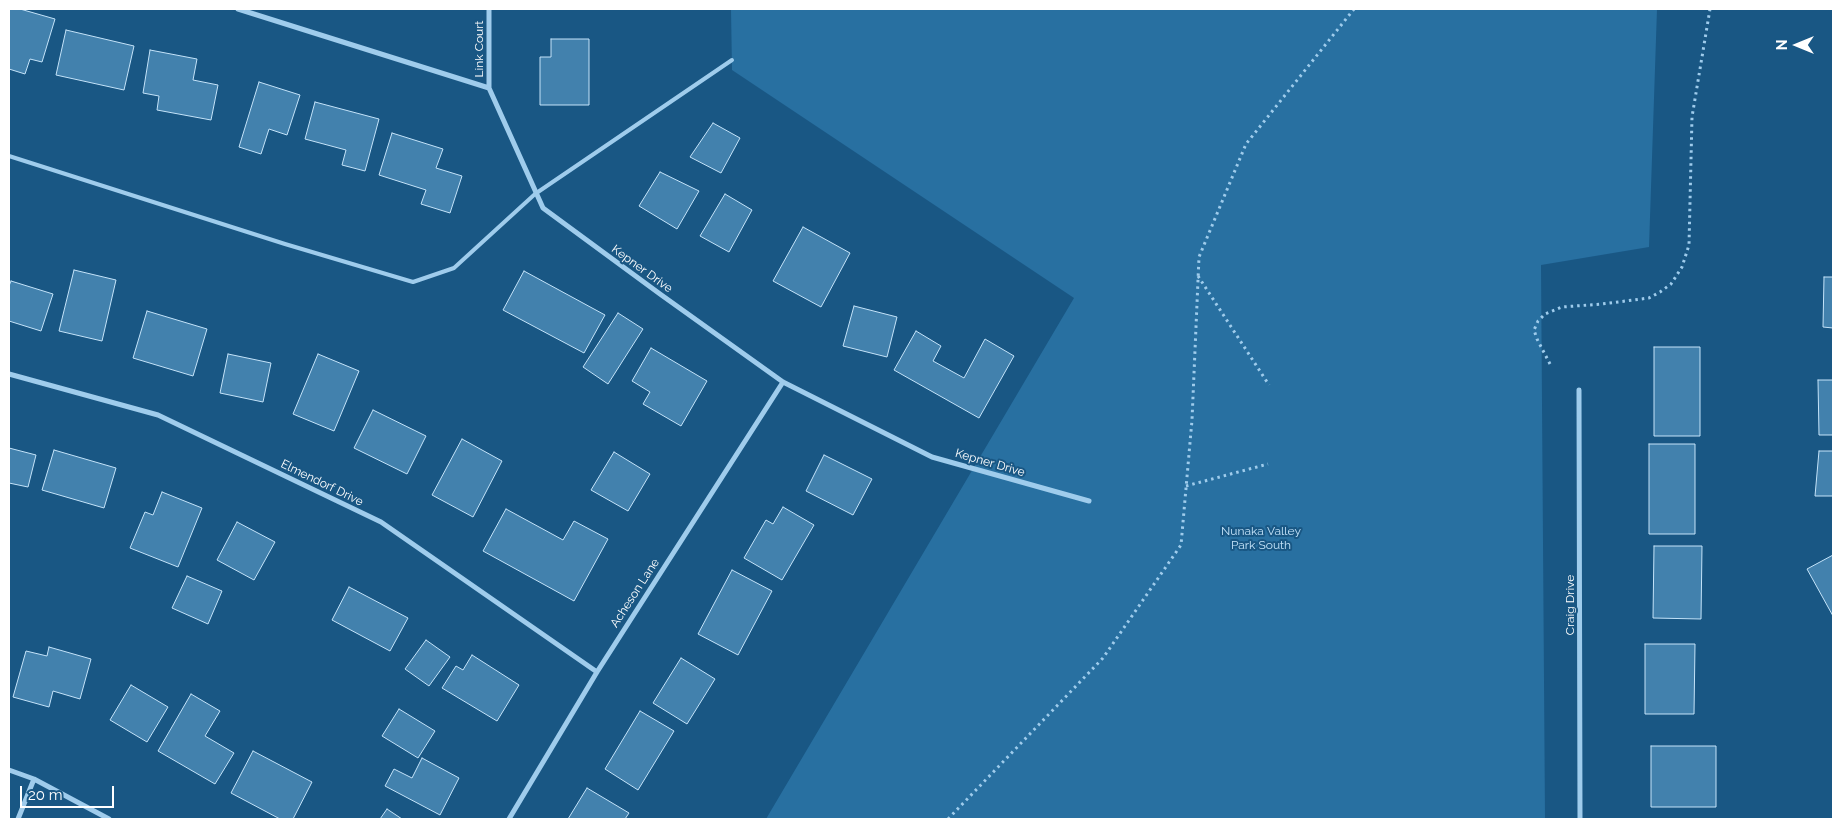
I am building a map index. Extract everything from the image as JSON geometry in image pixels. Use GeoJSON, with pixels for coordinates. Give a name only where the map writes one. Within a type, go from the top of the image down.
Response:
{"type":"FeatureCollection","features":[{"type":"Feature","properties":{"kind":"street"},"geometry":{"type":"LineString","coordinates":[[238,9],[489,88]]}},
{"type":"Feature","properties":{"kind":"street","name":"Link Court"},"geometry":{"type":"LineString","coordinates":[[489,9],[489,88]]}},
{"type":"Feature","properties":{"kind":"street","name":"Kepner Drive"},"geometry":{"type":"LineString","coordinates":[[489,88],[535,194],[543,208],[783,382],[932,458],[1089,501]]}},
{"type":"Feature","properties":{"kind":"street","name":"Elmendorf Drive"},"geometry":{"type":"LineString","coordinates":[[9,374],[158,415],[381,522],[597,672]]}},
{"type":"Feature","properties":{"kind":"street","name":"Acheson Lane"},"geometry":{"type":"LineString","coordinates":[[509,819],[597,672],[783,382]]}},
{"type":"Feature","properties":{"kind":"street","name":"Craig Drive"},"geometry":{"type":"LineString","coordinates":[[1579,390],[1580,819]]}},
{"type":"Feature","properties":{"kind":"street"},"geometry":{"type":"LineString","coordinates":[[9,770],[34,779],[110,819]]}},
{"type":"Feature","properties":{"kind":"street"},"geometry":{"type":"LineString","coordinates":[[18,819],[34,779]]}},
{"type":"Feature","properties":{"kind":"lane"},"geometry":{"type":"LineString","coordinates":[[9,156],[284,244],[413,282],[454,268],[535,194],[732,60]]}},
{"type":"Feature","properties":{"kind":"path"},"geometry":{"type":"LineString","coordinates":[[948,819],[1103,658],[1181,545],[1192,420],[1199,257],[1246,144],[1354,9]]}},
{"type":"Feature","properties":{"kind":"path"},"geometry":{"type":"LineString","coordinates":[[1550,364],[1534,330],[1538,321],[1545,314],[1562,307],[1649,298],[1671,284],[1682,267],[1689,245],[1692,117],[1710,9]]}},
{"type":"Feature","properties":{"kind":"path"},"geometry":{"type":"LineString","coordinates":[[1198,276],[1269,385]]}},
{"type":"Feature","properties":{"kind":"path"},"geometry":{"type":"LineString","coordinates":[[1186,486],[1268,464]]}},
{"type":"Feature","properties":{"kind":"green space","name":"Nunaka Valley Park South"},"geometry":{"type":"Polygon","coordinates":[[[731,9],[1657,9],[1649,247],[1541,265],[1545,819],[766,819],[1074,298],[732,70],[731,9]]]}},
{"type":"Feature","properties":{"kind":"building"},"geometry":{"type":"Polygon","coordinates":[[[9,9],[20,9],[55,19],[42,62],[30,59],[25,74],[9,69],[9,9]]]}},
{"type":"Feature","properties":{"kind":"building"},"geometry":{"type":"Polygon","coordinates":[[[66,30],[134,46],[124,90],[56,75],[66,30]]]}},
{"type":"Feature","properties":{"kind":"building"},"geometry":{"type":"Polygon","coordinates":[[[551,39],[589,39],[589,105],[540,105],[540,57],[551,57],[551,39]]]}},
{"type":"Feature","properties":{"kind":"building"},"geometry":{"type":"Polygon","coordinates":[[[150,50],[197,59],[193,80],[218,85],[211,120],[157,110],[159,96],[143,93],[150,50]]]}},
{"type":"Feature","properties":{"kind":"building"},"geometry":{"type":"Polygon","coordinates":[[[259,82],[300,95],[287,135],[269,129],[261,154],[239,147],[259,82]]]}},
{"type":"Feature","properties":{"kind":"building"},"geometry":{"type":"Polygon","coordinates":[[[315,102],[379,119],[365,171],[342,165],[346,150],[305,139],[315,102]]]}},
{"type":"Feature","properties":{"kind":"building"},"geometry":{"type":"Polygon","coordinates":[[[713,123],[740,138],[721,173],[690,157],[713,123]]]}},
{"type":"Feature","properties":{"kind":"building"},"geometry":{"type":"Polygon","coordinates":[[[392,133],[443,149],[436,168],[462,176],[450,213],[421,204],[426,190],[379,175],[392,133]]]}},
{"type":"Feature","properties":{"kind":"building"},"geometry":{"type":"Polygon","coordinates":[[[660,172],[699,191],[677,229],[639,206],[660,172]]]}},
{"type":"Feature","properties":{"kind":"building"},"geometry":{"type":"Polygon","coordinates":[[[725,194],[752,210],[729,252],[700,236],[725,194]]]}},
{"type":"Feature","properties":{"kind":"building"},"geometry":{"type":"Polygon","coordinates":[[[803,227],[850,253],[821,307],[773,281],[803,227]]]}},
{"type":"Feature","properties":{"kind":"building"},"geometry":{"type":"Polygon","coordinates":[[[74,270],[116,280],[102,341],[59,331],[74,270]]]}},
{"type":"Feature","properties":{"kind":"building"},"geometry":{"type":"Polygon","coordinates":[[[524,271],[605,315],[584,353],[503,310],[524,271]]]}},
{"type":"Feature","properties":{"kind":"building"},"geometry":{"type":"Polygon","coordinates":[[[1824,277],[1833,277],[1833,328],[1823,327],[1824,277]]]}},
{"type":"Feature","properties":{"kind":"building"},"geometry":{"type":"Polygon","coordinates":[[[11,281],[53,294],[41,331],[9,321],[9,286],[11,281]]]}},
{"type":"Feature","properties":{"kind":"building"},"geometry":{"type":"Polygon","coordinates":[[[854,306],[897,317],[887,357],[843,346],[854,306]]]}},
{"type":"Feature","properties":{"kind":"building"},"geometry":{"type":"Polygon","coordinates":[[[147,311],[207,329],[193,376],[133,358],[147,311]]]}},
{"type":"Feature","properties":{"kind":"building"},"geometry":{"type":"Polygon","coordinates":[[[618,313],[643,329],[608,384],[583,367],[618,313]]]}},
{"type":"Feature","properties":{"kind":"building"},"geometry":{"type":"Polygon","coordinates":[[[916,331],[941,346],[933,361],[964,378],[985,339],[1014,356],[979,418],[894,370],[916,331]]]}},
{"type":"Feature","properties":{"kind":"building"},"geometry":{"type":"Polygon","coordinates":[[[1654,347],[1700,347],[1700,436],[1654,436],[1654,347]]]}},
{"type":"Feature","properties":{"kind":"building"},"geometry":{"type":"Polygon","coordinates":[[[651,348],[707,381],[681,426],[643,404],[650,392],[632,381],[651,348]]]}},
{"type":"Feature","properties":{"kind":"building"},"geometry":{"type":"Polygon","coordinates":[[[228,354],[271,363],[263,402],[220,393],[228,354]]]}},
{"type":"Feature","properties":{"kind":"building"},"geometry":{"type":"Polygon","coordinates":[[[318,354],[359,371],[334,431],[293,414],[318,354]]]}},
{"type":"Feature","properties":{"kind":"building"},"geometry":{"type":"Polygon","coordinates":[[[1818,380],[1833,380],[1833,435],[1819,435],[1818,380]]]}},
{"type":"Feature","properties":{"kind":"building"},"geometry":{"type":"Polygon","coordinates":[[[373,410],[426,436],[407,474],[354,448],[373,410]]]}},
{"type":"Feature","properties":{"kind":"building"},"geometry":{"type":"Polygon","coordinates":[[[462,439],[502,461],[473,517],[432,495],[462,439]]]}},
{"type":"Feature","properties":{"kind":"building"},"geometry":{"type":"Polygon","coordinates":[[[1649,444],[1695,444],[1695,534],[1649,534],[1649,444]]]}},
{"type":"Feature","properties":{"kind":"building"},"geometry":{"type":"Polygon","coordinates":[[[9,448],[36,455],[28,487],[9,483],[9,448]]]}},
{"type":"Feature","properties":{"kind":"building"},"geometry":{"type":"Polygon","coordinates":[[[54,450],[116,468],[104,508],[42,490],[54,450]]]}},
{"type":"Feature","properties":{"kind":"building"},"geometry":{"type":"Polygon","coordinates":[[[1819,451],[1833,451],[1833,496],[1815,496],[1819,451]]]}},
{"type":"Feature","properties":{"kind":"building"},"geometry":{"type":"Polygon","coordinates":[[[614,452],[650,474],[628,511],[591,490],[614,452]]]}},
{"type":"Feature","properties":{"kind":"building"},"geometry":{"type":"Polygon","coordinates":[[[824,455],[872,479],[853,515],[806,491],[824,455]]]}},
{"type":"Feature","properties":{"kind":"building"},"geometry":{"type":"Polygon","coordinates":[[[162,492],[202,508],[178,567],[130,548],[145,512],[153,515],[162,492]]]}},
{"type":"Feature","properties":{"kind":"building"},"geometry":{"type":"Polygon","coordinates":[[[783,507],[814,525],[782,580],[744,558],[766,520],[773,524],[783,507]]]}},
{"type":"Feature","properties":{"kind":"building"},"geometry":{"type":"Polygon","coordinates":[[[506,509],[563,540],[574,521],[608,539],[574,601],[483,551],[506,509]]]}},
{"type":"Feature","properties":{"kind":"building"},"geometry":{"type":"Polygon","coordinates":[[[237,522],[275,542],[254,580],[217,560],[237,522]]]}},
{"type":"Feature","properties":{"kind":"building"},"geometry":{"type":"Polygon","coordinates":[[[1654,546],[1702,546],[1701,619],[1653,618],[1654,546]]]}},
{"type":"Feature","properties":{"kind":"building"},"geometry":{"type":"Polygon","coordinates":[[[1833,555],[1833,616],[1807,569],[1833,555]]]}},
{"type":"Feature","properties":{"kind":"building"},"geometry":{"type":"Polygon","coordinates":[[[732,570],[772,591],[738,655],[698,634],[732,570]]]}},
{"type":"Feature","properties":{"kind":"building"},"geometry":{"type":"Polygon","coordinates":[[[187,576],[222,591],[208,624],[172,608],[187,576]]]}},
{"type":"Feature","properties":{"kind":"building"},"geometry":{"type":"Polygon","coordinates":[[[349,587],[408,618],[390,651],[332,620],[349,587]]]}},
{"type":"Feature","properties":{"kind":"building"},"geometry":{"type":"Polygon","coordinates":[[[426,640],[450,657],[429,686],[405,669],[426,640]]]}},
{"type":"Feature","properties":{"kind":"building"},"geometry":{"type":"Polygon","coordinates":[[[1645,644],[1695,644],[1694,714],[1645,714],[1645,644]]]}},
{"type":"Feature","properties":{"kind":"building"},"geometry":{"type":"Polygon","coordinates":[[[49,647],[91,659],[80,699],[53,691],[49,707],[13,697],[26,651],[47,656],[49,647]]]}},
{"type":"Feature","properties":{"kind":"building"},"geometry":{"type":"Polygon","coordinates":[[[472,655],[519,685],[497,721],[442,688],[456,666],[463,670],[472,655]]]}},
{"type":"Feature","properties":{"kind":"building"},"geometry":{"type":"Polygon","coordinates":[[[681,658],[715,679],[687,724],[653,703],[681,658]]]}},
{"type":"Feature","properties":{"kind":"building"},"geometry":{"type":"Polygon","coordinates":[[[131,685],[168,707],[147,742],[110,720],[131,685]]]}},
{"type":"Feature","properties":{"kind":"building"},"geometry":{"type":"Polygon","coordinates":[[[191,694],[220,711],[205,736],[234,753],[215,784],[158,751],[191,694]]]}},
{"type":"Feature","properties":{"kind":"building"},"geometry":{"type":"Polygon","coordinates":[[[399,709],[435,731],[418,758],[382,736],[399,709]]]}},
{"type":"Feature","properties":{"kind":"building"},"geometry":{"type":"Polygon","coordinates":[[[640,711],[674,731],[638,790],[605,769],[640,711]]]}},
{"type":"Feature","properties":{"kind":"building"},"geometry":{"type":"Polygon","coordinates":[[[1651,746],[1716,746],[1716,807],[1651,807],[1651,746]]]}},
{"type":"Feature","properties":{"kind":"building"},"geometry":{"type":"Polygon","coordinates":[[[253,751],[312,782],[293,819],[280,819],[231,793],[253,751]]]}},
{"type":"Feature","properties":{"kind":"building"},"geometry":{"type":"Polygon","coordinates":[[[422,758],[459,778],[440,815],[385,786],[394,769],[412,778],[422,758]]]}},
{"type":"Feature","properties":{"kind":"building"},"geometry":{"type":"Polygon","coordinates":[[[587,788],[629,813],[625,819],[568,819],[587,788]]]}},
{"type":"Feature","properties":{"kind":"building"},"geometry":{"type":"Polygon","coordinates":[[[387,809],[402,819],[380,819],[387,809]]]}}]}
